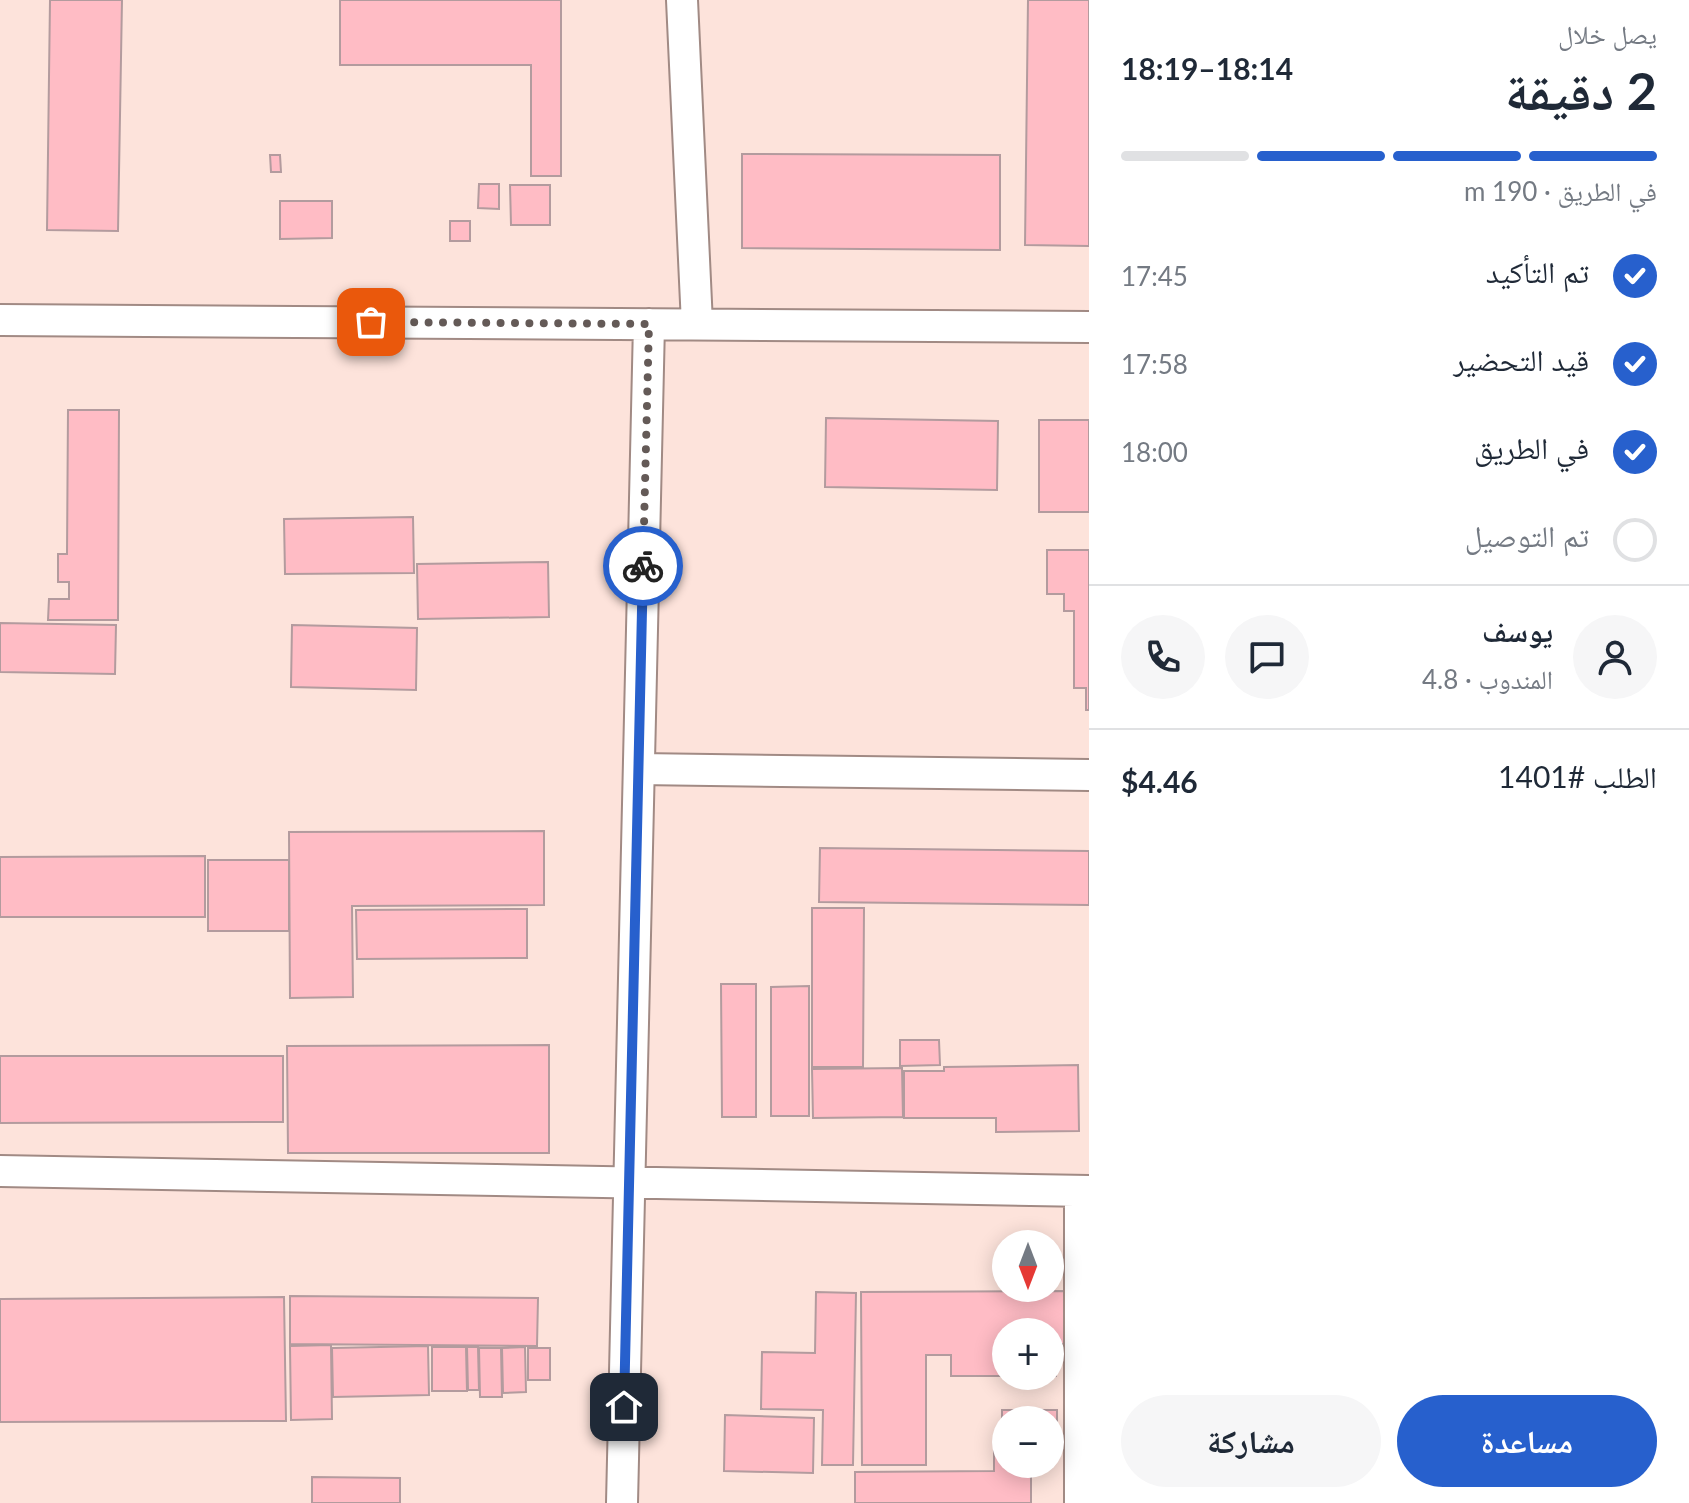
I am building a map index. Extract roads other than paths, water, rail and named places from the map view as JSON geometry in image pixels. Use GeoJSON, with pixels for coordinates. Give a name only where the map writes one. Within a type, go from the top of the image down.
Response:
{"type":"FeatureCollection","features":[{"type":"Feature","properties":{"kind":"street"},"geometry":{"type":"LineString","coordinates":[[682,0],[697,324]]}},
{"type":"Feature","properties":{"kind":"street"},"geometry":{"type":"LineString","coordinates":[[0,320],[1089,327]]}},
{"type":"Feature","properties":{"kind":"street"},"geometry":{"type":"LineString","coordinates":[[622,1503],[649,324]]}},
{"type":"Feature","properties":{"kind":"street"},"geometry":{"type":"LineString","coordinates":[[639,769],[1089,775]]}},
{"type":"Feature","properties":{"kind":"street"},"geometry":{"type":"LineString","coordinates":[[0,1171],[1084,1191],[1080,1503]]}}]}
